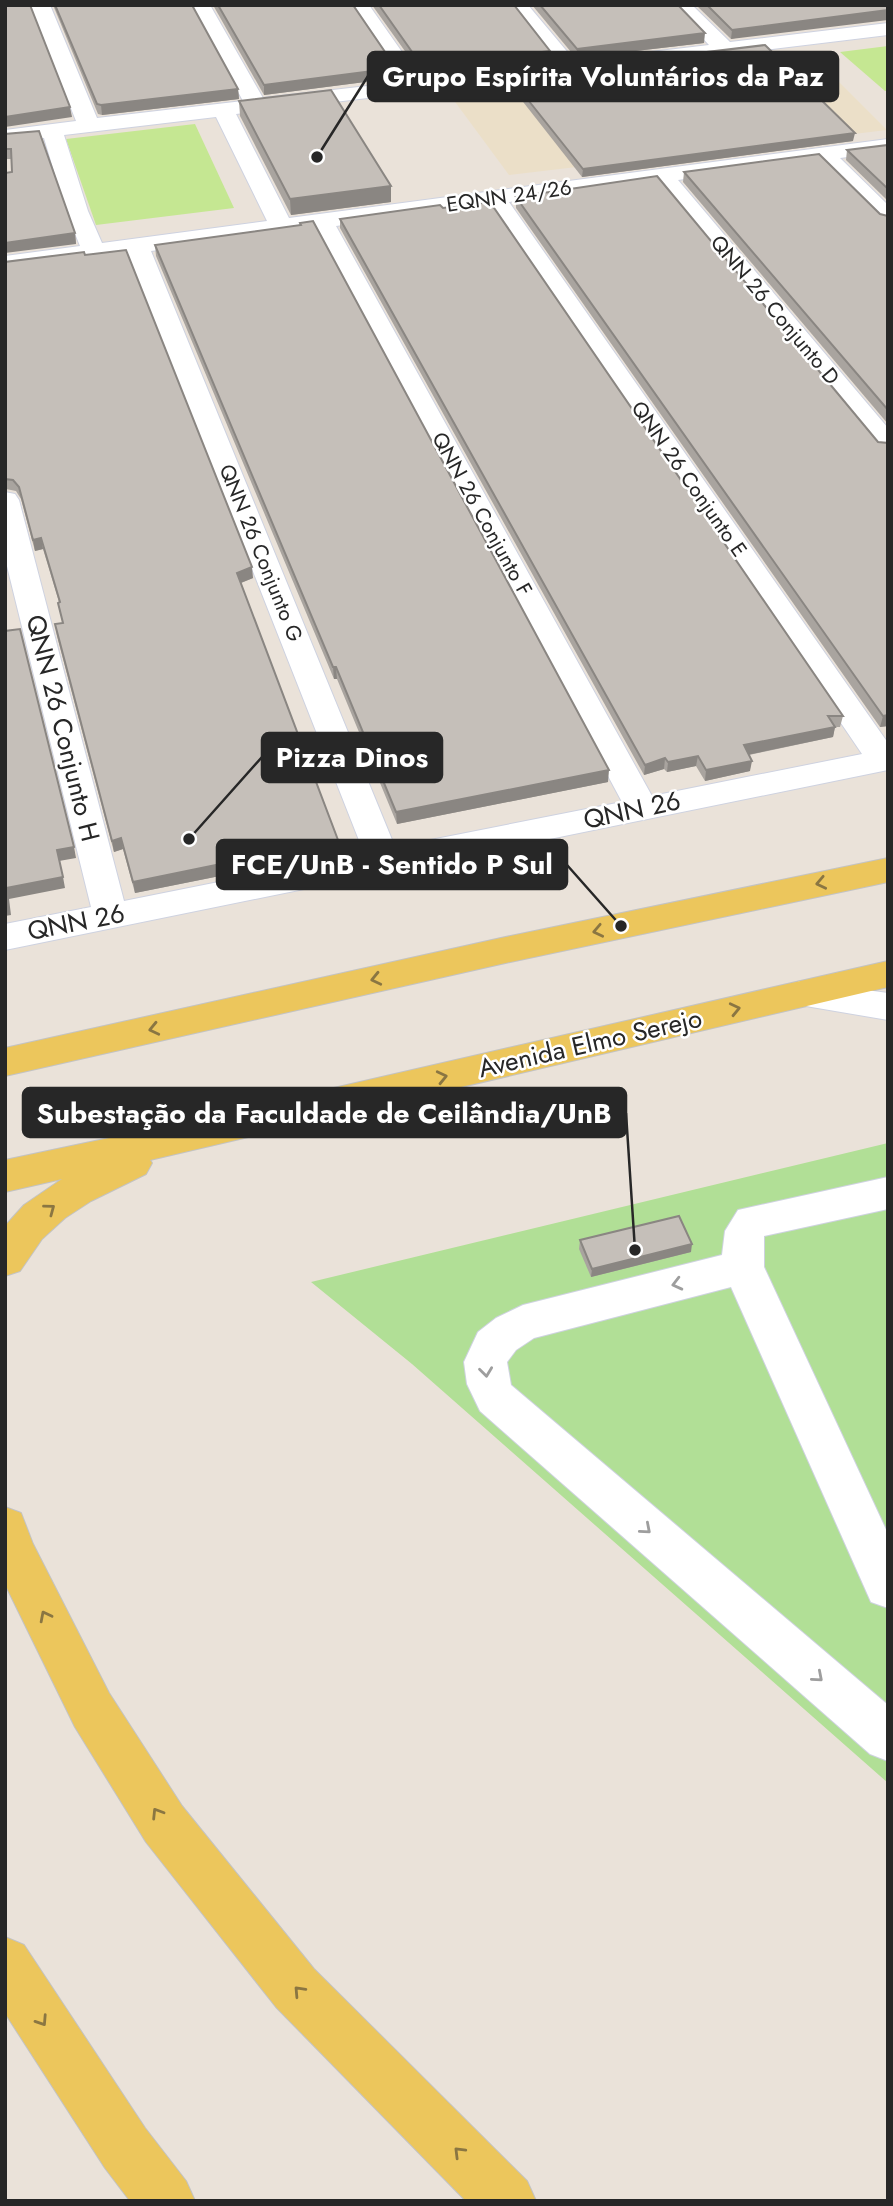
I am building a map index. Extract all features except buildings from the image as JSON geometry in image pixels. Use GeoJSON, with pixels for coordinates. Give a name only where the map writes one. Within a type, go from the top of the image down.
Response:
{"type":"FeatureCollection","features":[{"type":"Feature","properties":{"kind":"main road"},"geometry":{"type":"LineString","coordinates":[[5,1062],[502,951],[888,870]]}},
{"type":"Feature","properties":{"kind":"main road","name":"Avenida Elmo Serejo"},"geometry":{"type":"LineString","coordinates":[[5,1175],[185,1138],[888,974]]}},
{"type":"Feature","properties":{"kind":"main road"},"geometry":{"type":"LineString","coordinates":[[5,1259],[28,1227],[52,1206],[83,1187],[185,1138]]}},
{"type":"Feature","properties":{"kind":"main road"},"geometry":{"type":"LineString","coordinates":[[5,1528],[12,1549],[92,1710],[164,1824],[295,1988],[507,2201]]}},
{"type":"Feature","properties":{"kind":"main road"},"geometry":{"type":"LineString","coordinates":[[5,1964],[125,2148],[166,2201]]}},
{"type":"Feature","properties":{"kind":"street"},"geometry":{"type":"LineString","coordinates":[[40,5],[89,126]]}},
{"type":"Feature","properties":{"kind":"street"},"geometry":{"type":"LineString","coordinates":[[200,5],[256,105]]}},
{"type":"Feature","properties":{"kind":"street"},"geometry":{"type":"LineString","coordinates":[[359,5],[415,86]]}},
{"type":"Feature","properties":{"kind":"street"},"geometry":{"type":"LineString","coordinates":[[518,5],[570,68]]}},
{"type":"Feature","properties":{"kind":"street"},"geometry":{"type":"LineString","coordinates":[[681,5],[723,47]]}},
{"type":"Feature","properties":{"kind":"street"},"geometry":{"type":"LineString","coordinates":[[850,14],[879,30]]}},
{"type":"Feature","properties":{"kind":"street"},"geometry":{"type":"LineString","coordinates":[[5,136],[879,30]]}},
{"type":"Feature","properties":{"kind":"street"},"geometry":{"type":"LineString","coordinates":[[223,110],[282,227]]}},
{"type":"Feature","properties":{"kind":"street"},"geometry":{"type":"LineString","coordinates":[[52,130],[77,211],[94,251]]}},
{"type":"Feature","properties":{"kind":"street","name":"EQNN 24/26"},"geometry":{"type":"LineString","coordinates":[[5,263],[888,145]]}},
{"type":"Feature","properties":{"kind":"street"},"geometry":{"type":"LineString","coordinates":[[824,154],[888,218]]}},
{"type":"Feature","properties":{"kind":"street","name":"QNN 26 Conjunto D"},"geometry":{"type":"LineString","coordinates":[[662,175],[888,445]]}},
{"type":"Feature","properties":{"kind":"street","name":"QNN 26 Conjunto E"},"geometry":{"type":"LineString","coordinates":[[495,198],[885,759]]}},
{"type":"Feature","properties":{"kind":"street","name":"QNN 26 Conjunto F"},"geometry":{"type":"LineString","coordinates":[[322,221],[642,808]]}},
{"type":"Feature","properties":{"kind":"street","name":"QNN 26 Conjunto G"},"geometry":{"type":"LineString","coordinates":[[137,246],[384,861]]}},
{"type":"Feature","properties":{"kind":"street","name":"QNN 26 Conjunto H"},"geometry":{"type":"LineString","coordinates":[[5,500],[110,915]]}},
{"type":"Feature","properties":{"kind":"street","name":"QNN 26"},"geometry":{"type":"LineString","coordinates":[[5,937],[885,759]]}},
{"type":"Feature","properties":{"kind":"street"},"geometry":{"type":"LineString","coordinates":[[801,994],[888,1007]]}},
{"type":"Feature","properties":{"kind":"street"},"geometry":{"type":"LineString","coordinates":[[888,1193],[752,1222],[746,1228],[742,1239],[743,1267],[888,1586]]}},
{"type":"Feature","properties":{"kind":"street"},"geometry":{"type":"LineString","coordinates":[[743,1267],[523,1323],[505,1333],[490,1347],[484,1364],[487,1382],[495,1398],[888,1737]]}},
{"type":"Feature","properties":{"kind":"shaded area"},"geometry":{"type":"Polygon","coordinates":[[[808,51],[887,130],[509,175],[447,91],[808,51]]]}},
{"type":"Feature","properties":{"kind":"green space"},"geometry":{"type":"Polygon","coordinates":[[[888,46],[888,91],[840,52],[888,46]]]}},
{"type":"Feature","properties":{"kind":"green space"},"geometry":{"type":"Polygon","coordinates":[[[195,124],[234,208],[96,225],[66,139],[195,124]]]}},
{"type":"Feature","properties":{"kind":"green space"},"geometry":{"type":"Polygon","coordinates":[[[888,1143],[888,1783],[412,1364],[311,1282],[888,1143]]]}},
{"type":"Feature","properties":{"kind":"place","name":"Grupo Espírita Voluntários da Paz"},"geometry":{"type":"Point","coordinates":[317,157]}},
{"type":"Feature","properties":{"kind":"place","name":"Pizza Dinos"},"geometry":{"type":"Point","coordinates":[189,839]}},
{"type":"Feature","properties":{"kind":"place","name":"FCE/UnB - Sentido P Sul"},"geometry":{"type":"Point","coordinates":[621,926]}},
{"type":"Feature","properties":{"kind":"place","name":"Subestação da Faculdade de Ceilândia/UnB"},"geometry":{"type":"Point","coordinates":[635,1250]}}]}
